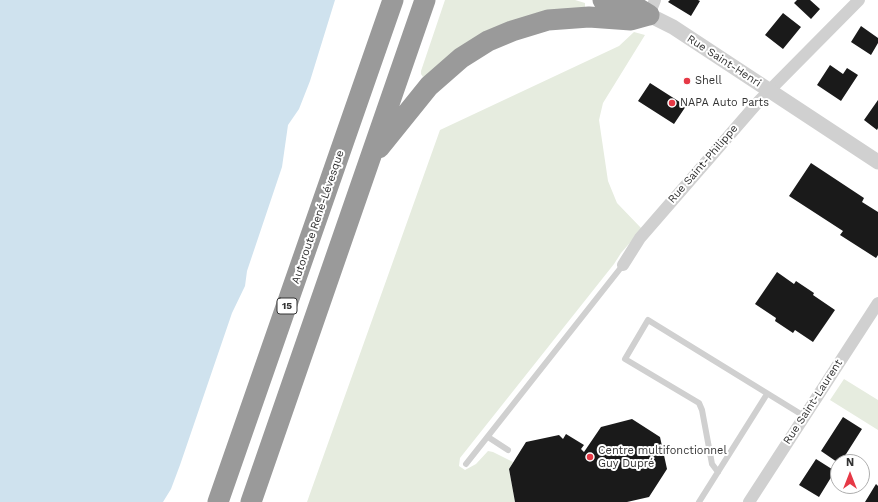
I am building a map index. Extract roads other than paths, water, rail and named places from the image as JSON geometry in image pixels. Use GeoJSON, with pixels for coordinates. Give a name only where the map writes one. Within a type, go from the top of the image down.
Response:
{"type":"FeatureCollection","features":[{"type":"Feature","properties":{"kind":"highway","name":"Autoroute René-Lévesque"},"geometry":{"type":"LineString","coordinates":[[218,502],[393,0]]}},
{"type":"Feature","properties":{"kind":"highway"},"geometry":{"type":"LineString","coordinates":[[250,502],[425,0]]}},
{"type":"Feature","properties":{"kind":"highway"},"geometry":{"type":"LineString","coordinates":[[603,0],[652,7]]}},
{"type":"Feature","properties":{"kind":"highway"},"geometry":{"type":"LineString","coordinates":[[369,160],[429,86],[461,58],[488,42],[525,26],[548,20],[589,17],[631,20],[652,7]]}},
{"type":"Feature","properties":{"kind":"street","name":"Rue Saint-Philippe"},"geometry":{"type":"LineString","coordinates":[[622,265],[640,238],[670,202],[769,90],[859,0]]}},
{"type":"Feature","properties":{"kind":"street","name":"Rue Saint-Henri"},"geometry":{"type":"LineString","coordinates":[[652,7],[673,27],[878,162]]}},
{"type":"Feature","properties":{"kind":"street","name":"Rue Saint-Laurent"},"geometry":{"type":"LineString","coordinates":[[749,502],[878,303]]}},
{"type":"Feature","properties":{"kind":"lane"},"geometry":{"type":"LineString","coordinates":[[466,464],[622,265]]}},
{"type":"Feature","properties":{"kind":"lane"},"geometry":{"type":"LineString","coordinates":[[718,472],[712,464],[702,410],[699,403],[625,359],[648,320],[804,416]]}},
{"type":"Feature","properties":{"kind":"lane"},"geometry":{"type":"LineString","coordinates":[[699,502],[767,394]]}},
{"type":"Feature","properties":{"kind":"lane"},"geometry":{"type":"LineString","coordinates":[[488,437],[508,450]]}},
{"type":"Feature","properties":{"kind":"water"},"geometry":{"type":"Polygon","coordinates":[[[0,0],[335,0],[310,81],[299,109],[288,125],[282,167],[247,271],[245,286],[232,313],[171,489],[163,502],[0,502],[0,0]]]}},
{"type":"Feature","properties":{"kind":"place","name":"Shell"},"geometry":{"type":"Point","coordinates":[687,81]}},
{"type":"Feature","properties":{"kind":"place","name":"NAPA Auto Parts"},"geometry":{"type":"Point","coordinates":[672,103]}},
{"type":"Feature","properties":{"kind":"place","name":"Centre multifonctionnel Guy Dupré"},"geometry":{"type":"Point","coordinates":[590,457]}}]}
